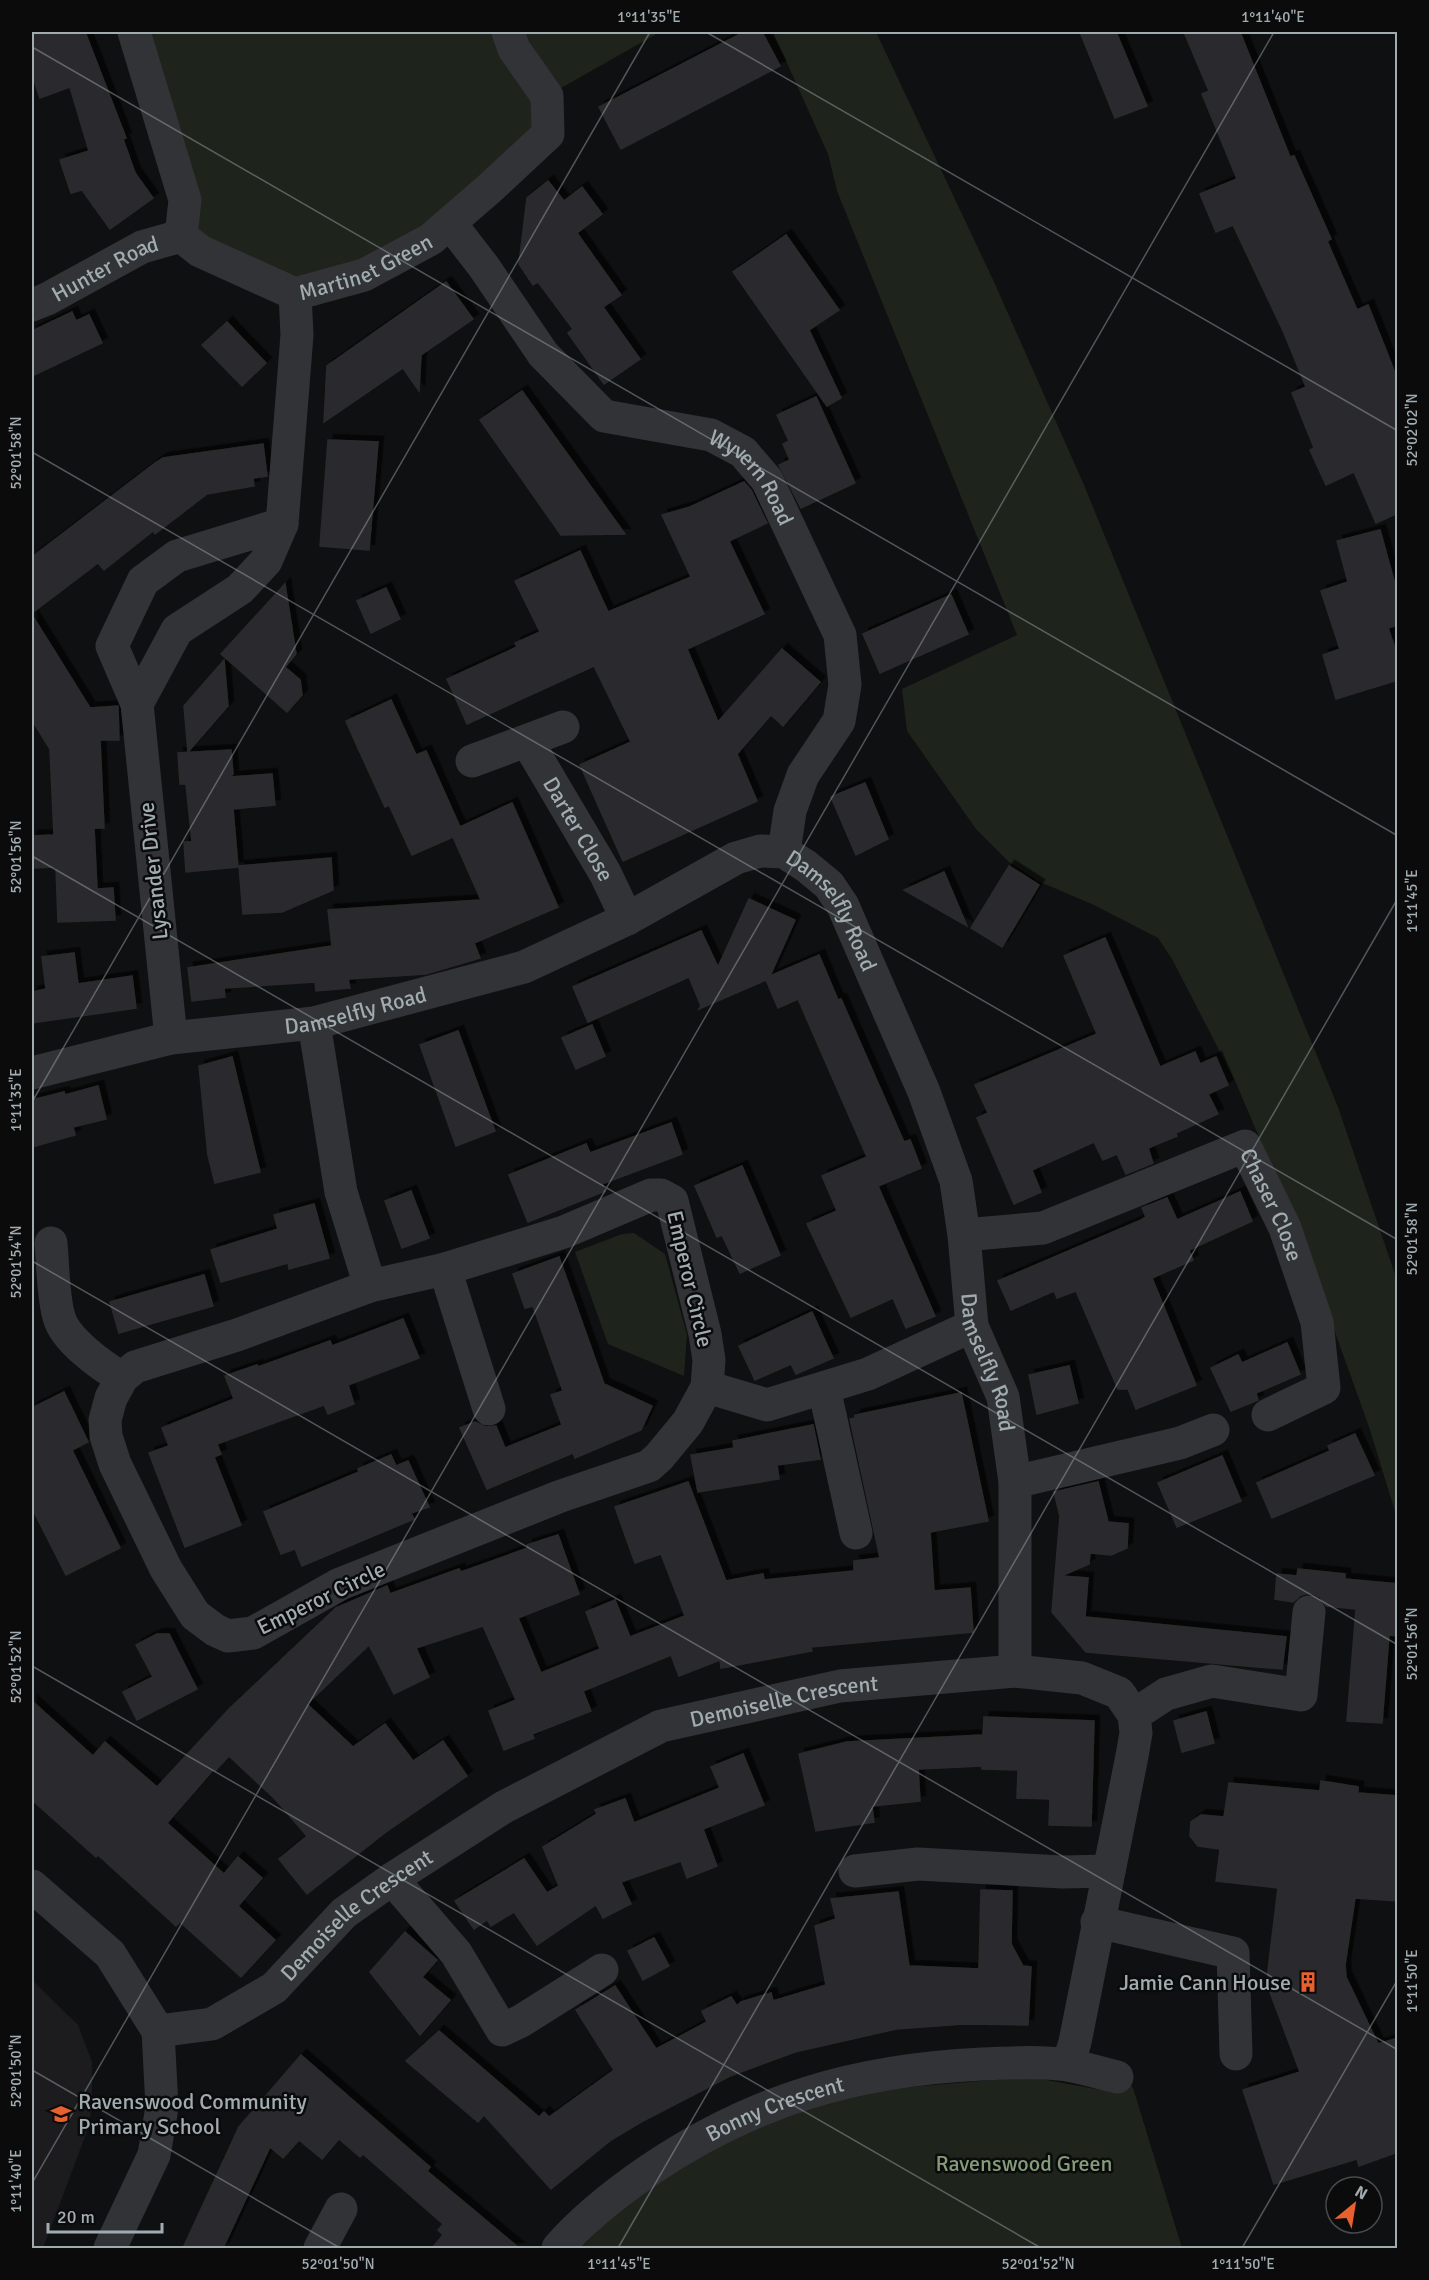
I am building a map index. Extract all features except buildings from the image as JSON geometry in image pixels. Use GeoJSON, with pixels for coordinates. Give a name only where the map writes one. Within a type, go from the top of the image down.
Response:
{"type":"FeatureCollection","features":[{"type":"Feature","properties":{"kind":"street"},"geometry":{"type":"LineString","coordinates":[[134,32],[184,200],[181,236]]}},
{"type":"Feature","properties":{"kind":"street","name":"Martinet Green"},"geometry":{"type":"LineString","coordinates":[[181,236],[200,251],[295,294],[364,275],[431,239],[548,134],[547,96],[514,49],[508,32]]}},
{"type":"Feature","properties":{"kind":"street","name":"Wyvern Road"},"geometry":{"type":"LineString","coordinates":[[450,223],[484,267],[543,354],[604,416],[711,435],[743,452],[767,480],[840,635],[845,685],[839,721],[803,775],[790,811],[784,852]]}},
{"type":"Feature","properties":{"kind":"street","name":"Hunter Road"},"geometry":{"type":"LineString","coordinates":[[32,305],[142,247],[181,236]]}},
{"type":"Feature","properties":{"kind":"street"},"geometry":{"type":"LineString","coordinates":[[137,704],[177,630],[240,590],[266,561],[282,524],[297,335],[295,294]]}},
{"type":"Feature","properties":{"kind":"street","name":"Lysander Drive"},"geometry":{"type":"LineString","coordinates":[[171,1038],[137,704],[112,646],[143,581],[177,556],[282,524]]}},
{"type":"Feature","properties":{"kind":"street"},"geometry":{"type":"LineString","coordinates":[[472,761],[563,727]]}},
{"type":"Feature","properties":{"kind":"street","name":"Darter Close"},"geometry":{"type":"LineString","coordinates":[[527,741],[605,873],[627,919]]}},
{"type":"Feature","properties":{"kind":"street","name":"Damselfly Road"},"geometry":{"type":"LineString","coordinates":[[32,1073],[171,1038],[314,1023],[524,967],[627,919],[736,858],[760,851],[784,852],[829,885],[843,906],[924,1092],[956,1181],[964,1235],[972,1326],[1002,1397],[1015,1482],[1015,1671]]}},
{"type":"Feature","properties":{"kind":"street"},"geometry":{"type":"LineString","coordinates":[[314,1023],[341,1192],[370,1286]]}},
{"type":"Feature","properties":{"kind":"street","name":"Chaser Close"},"geometry":{"type":"LineString","coordinates":[[964,1235],[1043,1228],[1245,1146],[1285,1228],[1317,1322],[1324,1388],[1268,1415]]}},
{"type":"Feature","properties":{"kind":"street","name":"Emperor Circle"},"geometry":{"type":"LineString","coordinates":[[651,1195],[661,1195],[672,1201],[705,1334],[709,1360],[707,1387],[688,1422],[649,1466],[551,1500],[340,1584],[253,1633],[228,1636],[215,1630],[195,1615],[166,1569],[115,1464],[106,1436],[105,1420],[111,1398],[122,1378],[135,1367],[237,1335],[370,1286],[445,1269],[564,1232],[651,1195]]}},
{"type":"Feature","properties":{"kind":"street"},"geometry":{"type":"LineString","coordinates":[[51,1243],[59,1319],[73,1339],[99,1365],[122,1378]]}},
{"type":"Feature","properties":{"kind":"street"},"geometry":{"type":"LineString","coordinates":[[445,1269],[489,1409]]}},
{"type":"Feature","properties":{"kind":"street"},"geometry":{"type":"LineString","coordinates":[[707,1387],[767,1405],[868,1374],[972,1326]]}},
{"type":"Feature","properties":{"kind":"street"},"geometry":{"type":"LineString","coordinates":[[824,1388],[856,1533]]}},
{"type":"Feature","properties":{"kind":"street"},"geometry":{"type":"LineString","coordinates":[[1015,1482],[1180,1443],[1213,1430]]}},
{"type":"Feature","properties":{"kind":"street"},"geometry":{"type":"LineString","coordinates":[[1068,2065],[1075,2042],[1136,1733],[1134,1715],[1166,1694],[1212,1681],[1301,1695],[1309,1612]]}},
{"type":"Feature","properties":{"kind":"street","name":"Demoiselle Crescent"},"geometry":{"type":"LineString","coordinates":[[158,2031],[212,2024],[274,1988],[344,1913],[392,1879],[504,1807],[661,1726],[840,1686],[1015,1671],[1082,1678],[1119,1692],[1134,1715]]}},
{"type":"Feature","properties":{"kind":"street"},"geometry":{"type":"LineString","coordinates":[[855,1871],[918,1864],[1062,1872],[1109,1871]]}},
{"type":"Feature","properties":{"kind":"street"},"geometry":{"type":"LineString","coordinates":[[392,1879],[456,1953],[502,2030],[521,2021],[602,1970]]}},
{"type":"Feature","properties":{"kind":"street"},"geometry":{"type":"LineString","coordinates":[[32,1886],[110,1954],[158,2031],[162,2107],[154,2155],[110,2248]]}},
{"type":"Feature","properties":{"kind":"street"},"geometry":{"type":"LineString","coordinates":[[1097,1922],[1233,1953],[1236,2054]]}},
{"type":"Feature","properties":{"kind":"street","name":"Bonny Crescent"},"geometry":{"type":"LineString","coordinates":[[558,2248],[616,2193],[685,2146],[754,2111],[814,2089],[873,2075],[949,2066],[1068,2065],[1117,2077]]}},
{"type":"Feature","properties":{"kind":"street"},"geometry":{"type":"LineString","coordinates":[[320,2248],[341,2209]]}},
{"type":"Feature","properties":{"kind":"shaded area","name":"Ravenswood Community Primary School"},"geometry":{"type":"Polygon","coordinates":[[[32,1980],[78,2025],[92,2062],[92,2103],[89,2126],[43,2248],[32,2248],[32,1980]]]}},
{"type":"Feature","properties":{"kind":"green space"},"geometry":{"type":"Polygon","coordinates":[[[134,32],[660,32],[547,96],[548,134],[490,188],[295,294],[200,251],[134,32]]]}},
{"type":"Feature","properties":{"kind":"green space"},"geometry":{"type":"Polygon","coordinates":[[[773,32],[876,32],[995,284],[1084,485],[1338,1107],[1397,1280],[1397,1518],[1369,1427],[1297,1226],[1236,1083],[1172,959],[1158,938],[1094,905],[1040,882],[1009,862],[976,829],[907,731],[902,689],[1017,635],[837,191],[828,154],[773,32]]]}},
{"type":"Feature","properties":{"kind":"green space"},"geometry":{"type":"Polygon","coordinates":[[[634,1233],[665,1254],[687,1335],[684,1376],[608,1344],[575,1252],[622,1234],[634,1233]]]}},
{"type":"Feature","properties":{"kind":"green space","name":"Ravenswood Green"},"geometry":{"type":"Polygon","coordinates":[[[1123,2066],[1134,2091],[1182,2248],[581,2248],[608,2220],[662,2178],[717,2144],[804,2109],[873,2090],[1030,2077],[1112,2092],[1123,2066]]]}},
{"type":"Feature","properties":{"kind":"place","name":"Jamie Cann House"},"geometry":{"type":"Point","coordinates":[1308,1982]}},
{"type":"Feature","properties":{"kind":"place","name":"Ravenswood Community Primary School"},"geometry":{"type":"Point","coordinates":[61,2114]}}]}
